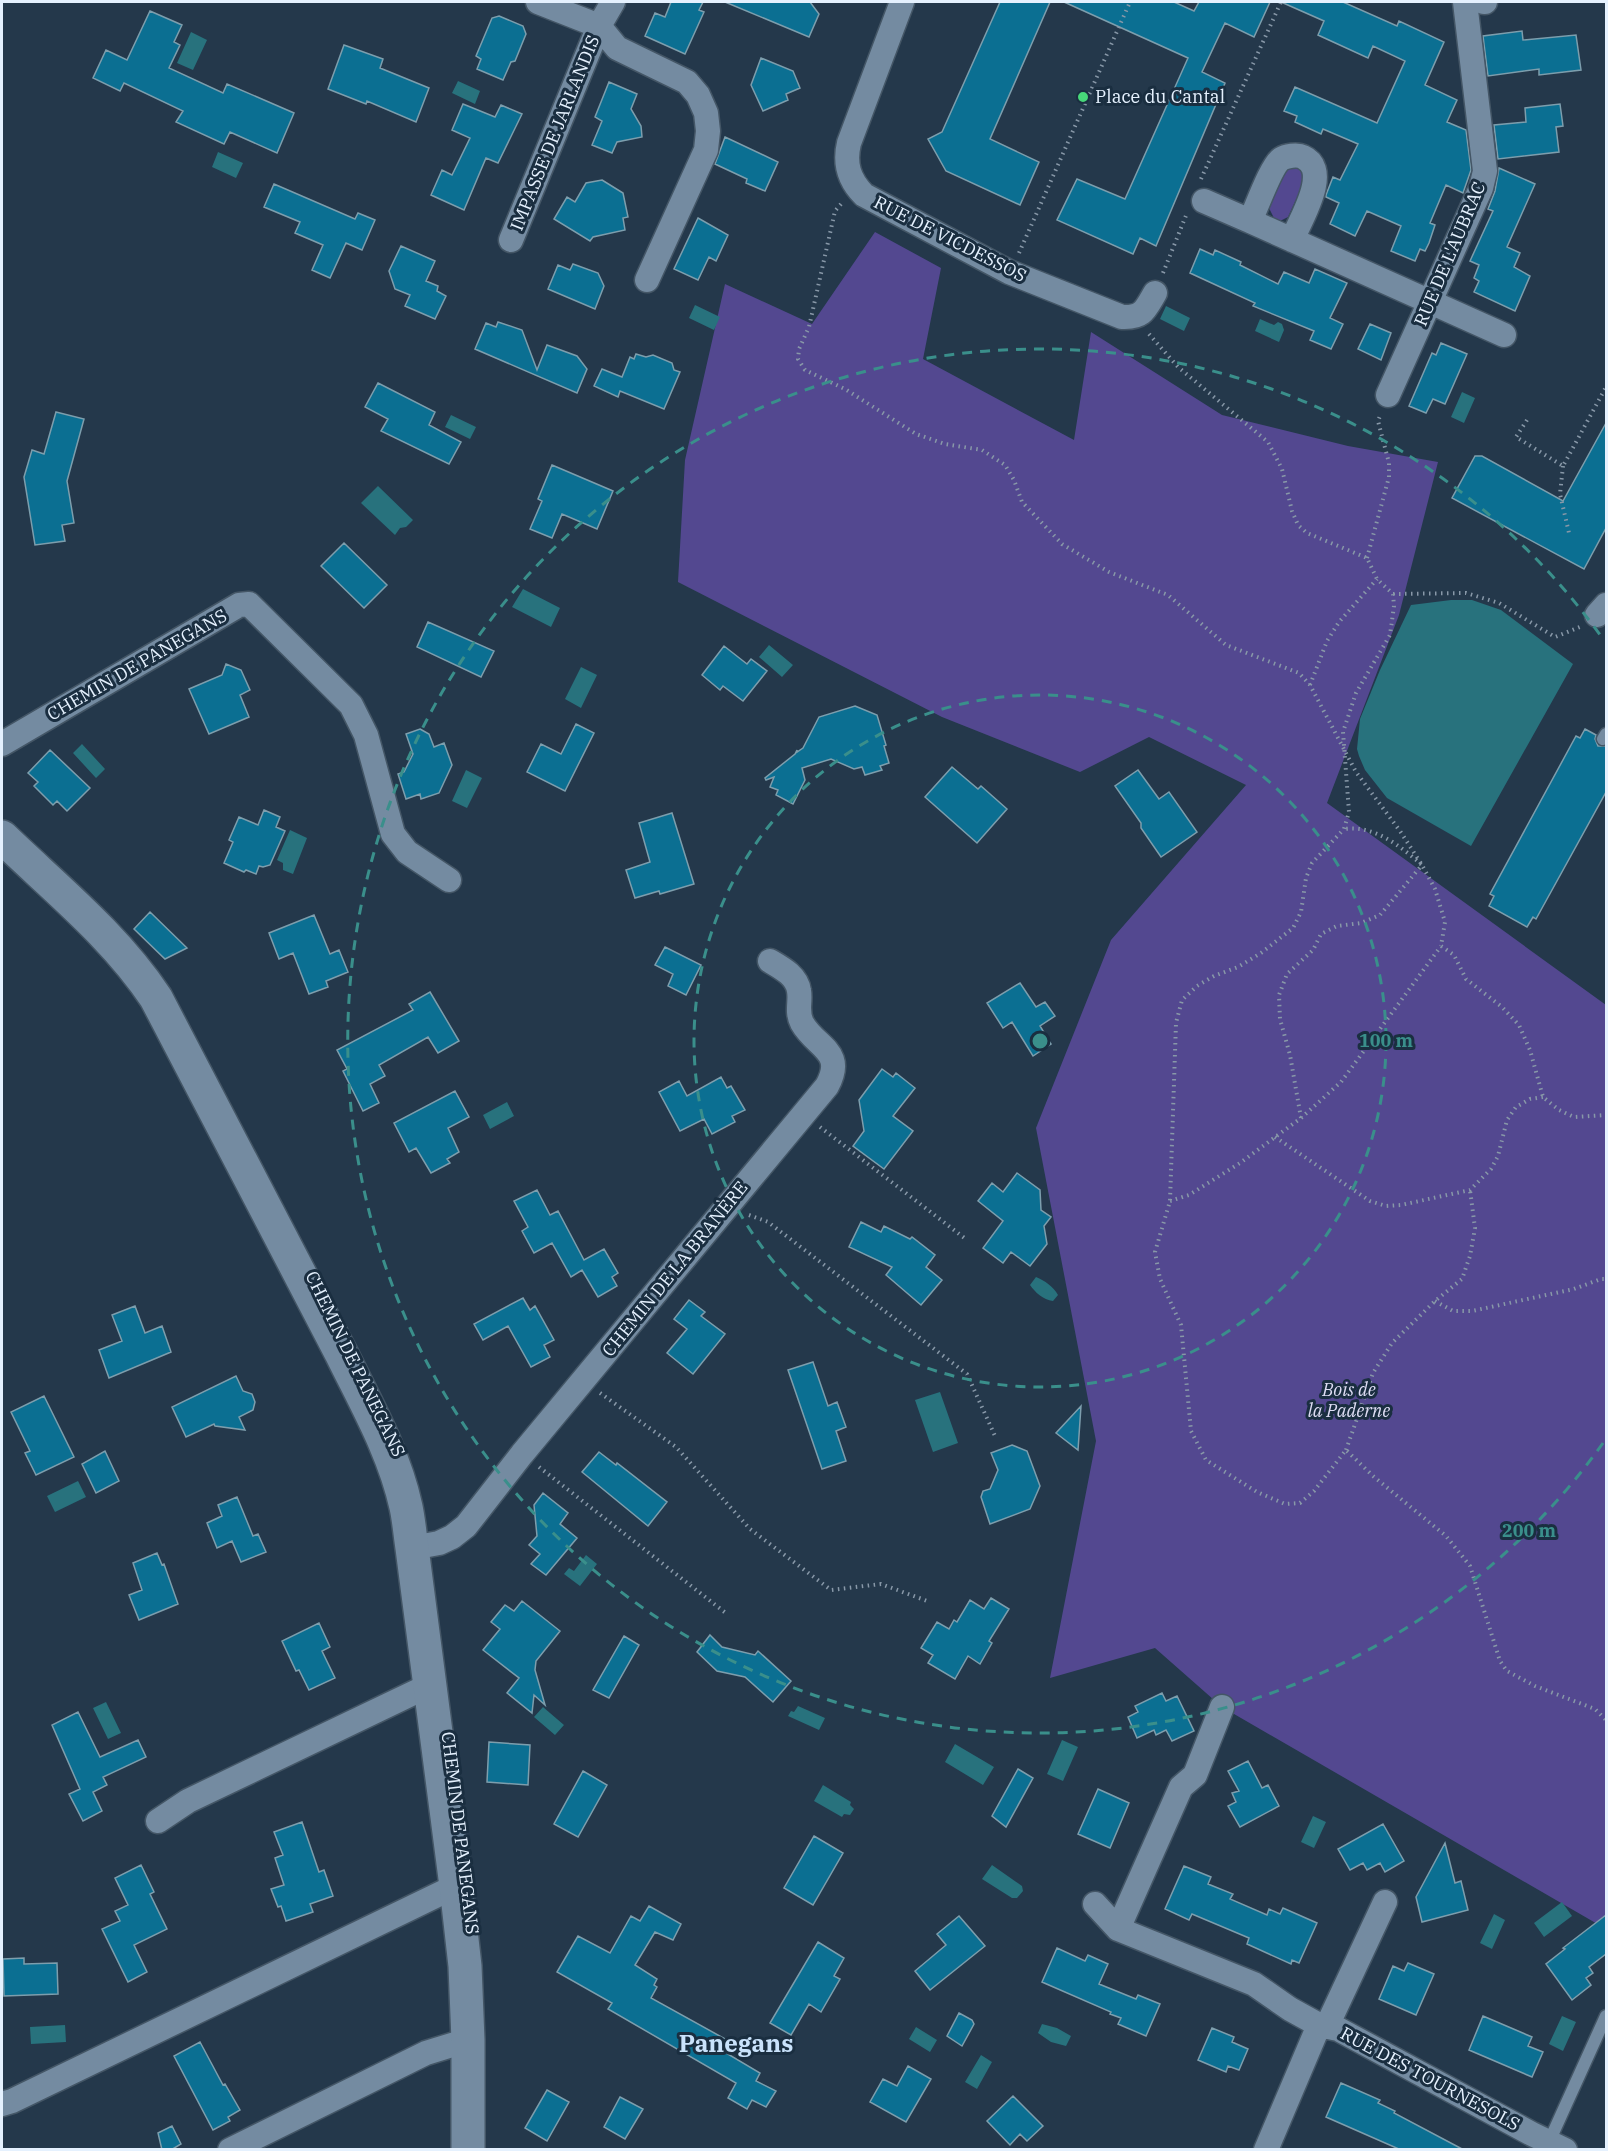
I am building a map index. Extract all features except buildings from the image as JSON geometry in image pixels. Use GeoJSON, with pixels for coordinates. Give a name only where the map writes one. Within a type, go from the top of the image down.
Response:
{"type":"FeatureCollection","features":[{"type":"Feature","properties":{"kind":"street"},"geometry":{"type":"LineString","coordinates":[[538,2],[599,26],[617,48],[687,82],[702,104],[707,122],[706,150],[647,280]]}},
{"type":"Feature","properties":{"kind":"street","name":"IMPASSE DE JARLANDIS"},"geometry":{"type":"LineString","coordinates":[[511,240],[599,26],[613,2]]}},
{"type":"Feature","properties":{"kind":"street","name":"RUE DE VICDESSOS"},"geometry":{"type":"LineString","coordinates":[[902,2],[849,143],[847,164],[855,186],[864,195],[1009,272],[1122,317],[1134,318]]}},
{"type":"Feature","properties":{"kind":"street","name":"RUE DE L'AUBRAC"},"geometry":{"type":"LineString","coordinates":[[1388,395],[1481,188],[1485,171],[1465,2]]}},
{"type":"Feature","properties":{"kind":"street"},"geometry":{"type":"LineString","coordinates":[[1250,221],[1273,169],[1280,160],[1292,156],[1303,157],[1313,165],[1317,178],[1292,240]]}},
{"type":"Feature","properties":{"kind":"street"},"geometry":{"type":"LineString","coordinates":[[1197,198],[1504,335]]}},
{"type":"Feature","properties":{"kind":"street"},"geometry":{"type":"LineString","coordinates":[[1134,318],[1143,312],[1155,293]]}},
{"type":"Feature","properties":{"kind":"street","name":"CHEMIN DE PANEGANS"},"geometry":{"type":"LineString","coordinates":[[2,744],[239,605],[249,604],[351,705],[366,735],[393,834],[407,852],[449,880]]}},
{"type":"Feature","properties":{"kind":"street","name":"CHEMIN DE PANEGANS"},"geometry":{"type":"LineString","coordinates":[[2,837],[108,939],[133,966],[156,998],[369,1408],[392,1462],[412,1548],[465,1966],[468,2150]]}},
{"type":"Feature","properties":{"kind":"street","name":"CHEMIN DE LA BRANÈRE"},"geometry":{"type":"LineString","coordinates":[[412,1548],[439,1543],[452,1537],[466,1526],[522,1454],[826,1086],[832,1076],[834,1065],[831,1056],[823,1044],[803,1024],[798,1012],[799,990],[795,980],[784,969],[770,961]]}},
{"type":"Feature","properties":{"kind":"street"},"geometry":{"type":"LineString","coordinates":[[158,1821],[188,1801],[430,1685]]}},
{"type":"Feature","properties":{"kind":"street"},"geometry":{"type":"LineString","coordinates":[[1118,1929],[1181,1786],[1195,1774],[1222,1707]]}},
{"type":"Feature","properties":{"kind":"street","name":"CHEMIN DE PANEGANS"},"geometry":{"type":"LineString","coordinates":[[2,2104],[456,1886]]}},
{"type":"Feature","properties":{"kind":"street"},"geometry":{"type":"LineString","coordinates":[[1095,1904],[1118,1929],[1254,1984],[1290,2009],[1323,2026],[1385,1902]]}},
{"type":"Feature","properties":{"kind":"street","name":"RUE DES TOURNESOLS"},"geometry":{"type":"LineString","coordinates":[[1266,2150],[1323,2026],[1346,2033],[1557,2146]]}},
{"type":"Feature","properties":{"kind":"street"},"geometry":{"type":"LineString","coordinates":[[230,2150],[426,2053],[468,2040]]}},
{"type":"Feature","properties":{"kind":"lane"},"geometry":{"type":"LineString","coordinates":[[1557,2146],[1606,2016]]}},
{"type":"Feature","properties":{"kind":"path"},"geometry":{"type":"LineString","coordinates":[[1009,272],[1130,2]]}},
{"type":"Feature","properties":{"kind":"path"},"geometry":{"type":"LineString","coordinates":[[1155,293],[1281,2]]}},
{"type":"Feature","properties":{"kind":"path"},"geometry":{"type":"LineString","coordinates":[[855,186],[835,211],[809,327],[799,349],[798,359],[805,370],[845,389],[916,435],[945,444],[982,450],[1005,465],[1014,480],[1022,502],[1062,544],[1108,572],[1168,596],[1226,645],[1299,673],[1310,685],[1356,772],[1422,865],[1435,889],[1445,922],[1441,946],[1341,1082],[1300,1118],[1240,1163],[1189,1195],[1170,1200]]}},
{"type":"Feature","properties":{"kind":"path"},"geometry":{"type":"LineString","coordinates":[[1134,318],[1178,367],[1268,442],[1282,469],[1292,511],[1298,525],[1317,538],[1367,558]]}},
{"type":"Feature","properties":{"kind":"path"},"geometry":{"type":"LineString","coordinates":[[1569,533],[1560,494],[1563,466],[1606,387]]}},
{"type":"Feature","properties":{"kind":"path"},"geometry":{"type":"LineString","coordinates":[[1388,395],[1378,421],[1389,463],[1389,477],[1367,558],[1377,579],[1393,594],[1394,606],[1390,635],[1356,693],[1343,732],[1348,812],[1344,829],[1312,862],[1306,878],[1301,912],[1293,928],[1239,967],[1214,976],[1197,986],[1182,1000],[1176,1023],[1170,1200],[1155,1252],[1160,1279],[1181,1324],[1191,1431],[1206,1460],[1257,1492],[1286,1504],[1300,1503],[1314,1491],[1346,1450],[1373,1372],[1392,1343],[1435,1301],[1462,1279],[1470,1256],[1475,1227],[1470,1190]]}},
{"type":"Feature","properties":{"kind":"path"},"geometry":{"type":"LineString","coordinates":[[1527,420],[1516,437],[1563,466]]}},
{"type":"Feature","properties":{"kind":"path"},"geometry":{"type":"LineString","coordinates":[[1310,685],[1327,641],[1339,622],[1377,579]]}},
{"type":"Feature","properties":{"kind":"path"},"geometry":{"type":"LineString","coordinates":[[1393,594],[1466,593],[1500,603],[1556,637],[1578,628],[1602,610]]}},
{"type":"Feature","properties":{"kind":"path"},"geometry":{"type":"LineString","coordinates":[[1344,829],[1356,827],[1376,832],[1404,849],[1422,865]]}},
{"type":"Feature","properties":{"kind":"path"},"geometry":{"type":"LineString","coordinates":[[1300,1118],[1290,1055],[1280,1019],[1279,995],[1287,974],[1313,950],[1321,934],[1337,926],[1361,923],[1380,915],[1422,865]]}},
{"type":"Feature","properties":{"kind":"path"},"geometry":{"type":"LineString","coordinates":[[1441,946],[1454,955],[1466,979],[1502,1007],[1519,1025],[1530,1050],[1543,1097],[1574,1118],[1606,1114]]}},
{"type":"Feature","properties":{"kind":"path"},"geometry":{"type":"LineString","coordinates":[[1275,1137],[1370,1201],[1386,1206],[1434,1199],[1470,1190],[1491,1170],[1498,1156],[1507,1120],[1516,1107],[1530,1099],[1543,1097]]}},
{"type":"Feature","properties":{"kind":"path"},"geometry":{"type":"LineString","coordinates":[[803,1114],[967,1240]]}},
{"type":"Feature","properties":{"kind":"path"},"geometry":{"type":"LineString","coordinates":[[725,1207],[768,1222],[967,1374],[994,1436]]}},
{"type":"Feature","properties":{"kind":"path"},"geometry":{"type":"LineString","coordinates":[[1435,1301],[1453,1311],[1472,1311],[1574,1289],[1606,1279]]}},
{"type":"Feature","properties":{"kind":"path"},"geometry":{"type":"LineString","coordinates":[[583,1381],[676,1447],[750,1529],[831,1590],[880,1584],[930,1602]]}},
{"type":"Feature","properties":{"kind":"path"},"geometry":{"type":"LineString","coordinates":[[1346,1450],[1373,1476],[1446,1536],[1470,1566],[1500,1661],[1507,1671],[1535,1686],[1595,1709],[1606,1720]]}},
{"type":"Feature","properties":{"kind":"path"},"geometry":{"type":"LineString","coordinates":[[522,1454],[727,1614]]}},
{"type":"Feature","properties":{"kind":"green space"},"geometry":{"type":"Polygon","coordinates":[[[1291,167],[1299,168],[1304,173],[1305,180],[1288,217],[1275,220],[1269,208],[1286,171],[1291,167]]]}},
{"type":"Feature","properties":{"kind":"green space","name":"Bois de la Paderne"},"geometry":{"type":"Polygon","coordinates":[[[875,232],[941,268],[923,359],[1074,440],[1091,332],[1222,415],[1348,446],[1438,462],[1399,615],[1327,803],[1606,1005],[1606,1929],[1222,1707],[1155,1648],[1050,1678],[1096,1441],[1036,1128],[1111,940],[1246,785],[1149,737],[1080,772],[942,717],[678,582],[685,460],[725,284],[812,324],[875,232]]]}},
{"type":"Feature","properties":{"kind":"shaded area"},"geometry":{"type":"Polygon","coordinates":[[[191,32],[207,40],[193,70],[177,63],[191,32]]]}},
{"type":"Feature","properties":{"kind":"shaded area"},"geometry":{"type":"Polygon","coordinates":[[[458,81],[480,91],[475,104],[452,93],[458,81]]]}},
{"type":"Feature","properties":{"kind":"shaded area"},"geometry":{"type":"Polygon","coordinates":[[[218,152],[243,163],[236,178],[212,167],[218,152]]]}},
{"type":"Feature","properties":{"kind":"shaded area"},"geometry":{"type":"Polygon","coordinates":[[[695,305],[720,317],[714,330],[689,318],[695,305]]]}},
{"type":"Feature","properties":{"kind":"shaded area"},"geometry":{"type":"Polygon","coordinates":[[[1166,306],[1190,318],[1184,331],[1160,319],[1166,306]]]}},
{"type":"Feature","properties":{"kind":"shaded area"},"geometry":{"type":"Polygon","coordinates":[[[1260,319],[1274,325],[1278,322],[1282,324],[1284,330],[1279,342],[1255,331],[1260,319]]]}},
{"type":"Feature","properties":{"kind":"shaded area"},"geometry":{"type":"Polygon","coordinates":[[[1462,392],[1475,398],[1464,423],[1451,417],[1462,392]]]}},
{"type":"Feature","properties":{"kind":"shaded area"},"geometry":{"type":"Polygon","coordinates":[[[451,415],[476,427],[470,439],[445,427],[451,415]]]}},
{"type":"Feature","properties":{"kind":"shaded area"},"geometry":{"type":"Polygon","coordinates":[[[378,486],[413,520],[406,527],[400,528],[395,535],[361,503],[378,486]]]}},
{"type":"Feature","properties":{"kind":"shaded area"},"geometry":{"type":"Polygon","coordinates":[[[523,589],[560,608],[551,627],[512,607],[523,589]]]}},
{"type":"Feature","properties":{"kind":"shaded area"},"geometry":{"type":"Polygon","coordinates":[[[1472,600],[1501,610],[1573,664],[1471,846],[1387,798],[1365,770],[1357,749],[1360,719],[1411,605],[1472,600]]]}},
{"type":"Feature","properties":{"kind":"shaded area"},"geometry":{"type":"Polygon","coordinates":[[[769,645],[793,665],[782,677],[759,657],[769,645]]]}},
{"type":"Feature","properties":{"kind":"shaded area"},"geometry":{"type":"Polygon","coordinates":[[[581,667],[597,675],[581,708],[565,699],[581,667]]]}},
{"type":"Feature","properties":{"kind":"shaded area"},"geometry":{"type":"Polygon","coordinates":[[[82,744],[105,769],[96,778],[73,753],[82,744]]]}},
{"type":"Feature","properties":{"kind":"shaded area"},"geometry":{"type":"Polygon","coordinates":[[[466,770],[482,778],[467,808],[452,801],[466,770]]]}},
{"type":"Feature","properties":{"kind":"shaded area"},"geometry":{"type":"Polygon","coordinates":[[[290,830],[307,838],[293,874],[283,870],[283,863],[277,860],[290,830]]]}},
{"type":"Feature","properties":{"kind":"shaded area"},"geometry":{"type":"Polygon","coordinates":[[[507,1102],[514,1116],[490,1129],[483,1115],[507,1102]]]}},
{"type":"Feature","properties":{"kind":"shaded area"},"geometry":{"type":"Polygon","coordinates":[[[1036,1277],[1056,1292],[1058,1295],[1053,1301],[1040,1295],[1030,1285],[1036,1277]]]}},
{"type":"Feature","properties":{"kind":"shaded area"},"geometry":{"type":"Polygon","coordinates":[[[940,1392],[958,1443],[933,1452],[915,1400],[940,1392]]]}},
{"type":"Feature","properties":{"kind":"shaded area"},"geometry":{"type":"Polygon","coordinates":[[[78,1481],[86,1497],[55,1512],[47,1496],[78,1481]]]}},
{"type":"Feature","properties":{"kind":"shaded area"},"geometry":{"type":"Polygon","coordinates":[[[586,1555],[597,1564],[580,1586],[564,1574],[569,1568],[574,1571],[586,1555]]]}},
{"type":"Feature","properties":{"kind":"shaded area"},"geometry":{"type":"Polygon","coordinates":[[[106,1702],[121,1733],[108,1739],[93,1708],[106,1702]]]}},
{"type":"Feature","properties":{"kind":"shaded area"},"geometry":{"type":"Polygon","coordinates":[[[798,1706],[825,1718],[819,1730],[788,1716],[798,1706]]]}},
{"type":"Feature","properties":{"kind":"shaded area"},"geometry":{"type":"Polygon","coordinates":[[[543,1707],[564,1725],[555,1735],[534,1717],[543,1707]]]}},
{"type":"Feature","properties":{"kind":"shaded area"},"geometry":{"type":"Polygon","coordinates":[[[1062,1740],[1078,1747],[1063,1781],[1047,1774],[1062,1740]]]}},
{"type":"Feature","properties":{"kind":"shaded area"},"geometry":{"type":"Polygon","coordinates":[[[955,1744],[994,1767],[983,1785],[945,1762],[955,1744]]]}},
{"type":"Feature","properties":{"kind":"shaded area"},"geometry":{"type":"Polygon","coordinates":[[[823,1785],[851,1802],[850,1805],[854,1809],[850,1815],[844,1814],[842,1817],[814,1801],[823,1785]]]}},
{"type":"Feature","properties":{"kind":"shaded area"},"geometry":{"type":"Polygon","coordinates":[[[1313,1816],[1326,1822],[1314,1848],[1301,1842],[1313,1816]]]}},
{"type":"Feature","properties":{"kind":"shaded area"},"geometry":{"type":"Polygon","coordinates":[[[992,1865],[1022,1886],[1023,1891],[1017,1898],[1012,1898],[982,1879],[992,1865]]]}},
{"type":"Feature","properties":{"kind":"shaded area"},"geometry":{"type":"Polygon","coordinates":[[[1562,1902],[1572,1916],[1544,1937],[1534,1923],[1562,1902]]]}},
{"type":"Feature","properties":{"kind":"shaded area"},"geometry":{"type":"Polygon","coordinates":[[[1494,1914],[1505,1920],[1492,1949],[1480,1943],[1494,1914]]]}},
{"type":"Feature","properties":{"kind":"shaded area"},"geometry":{"type":"Polygon","coordinates":[[[1562,2016],[1576,2022],[1563,2051],[1549,2044],[1562,2016]]]}},
{"type":"Feature","properties":{"kind":"shaded area"},"geometry":{"type":"Polygon","coordinates":[[[1042,2024],[1057,2028],[1071,2036],[1066,2046],[1051,2042],[1038,2033],[1042,2024]]]}},
{"type":"Feature","properties":{"kind":"shaded area"},"geometry":{"type":"Polygon","coordinates":[[[65,2025],[66,2042],[31,2044],[30,2027],[65,2025]]]}},
{"type":"Feature","properties":{"kind":"shaded area"},"geometry":{"type":"Polygon","coordinates":[[[916,2027],[937,2040],[930,2052],[909,2039],[916,2027]]]}},
{"type":"Feature","properties":{"kind":"shaded area"},"geometry":{"type":"Polygon","coordinates":[[[981,2055],[992,2062],[977,2089],[965,2082],[981,2055]]]}},
{"type":"Feature","properties":{"kind":"place","name":"Place du Cantal"},"geometry":{"type":"Point","coordinates":[1083,97]}},
{"type":"Feature","properties":{"kind":"district","name":"Panegans"},"geometry":{"type":"Point","coordinates":[736,2044]}}]}
